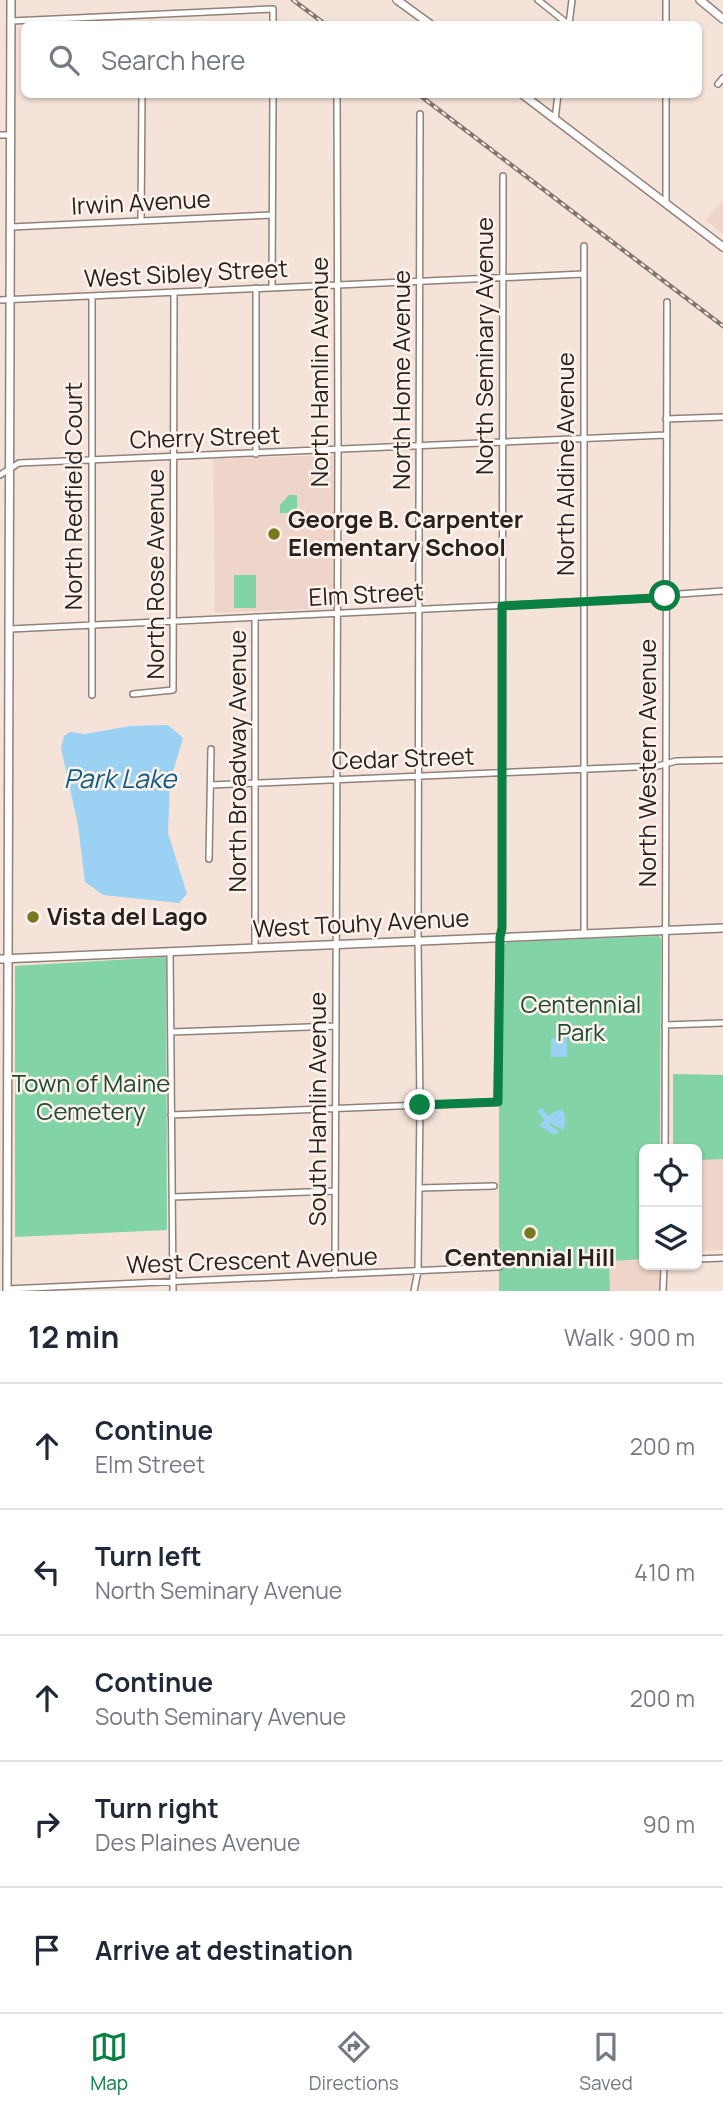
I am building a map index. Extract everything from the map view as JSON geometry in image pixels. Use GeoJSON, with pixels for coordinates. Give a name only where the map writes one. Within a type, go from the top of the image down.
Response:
{"type":"FeatureCollection","features":[{"type":"Feature","properties":{"kind":"main road"},"geometry":{"type":"LineString","coordinates":[[7,1290],[11,0]]}},
{"type":"Feature","properties":{"kind":"main road"},"geometry":{"type":"LineString","coordinates":[[397,0],[425,21]]}},
{"type":"Feature","properties":{"kind":"main road"},"geometry":{"type":"LineString","coordinates":[[700,0],[723,19]]}},
{"type":"Feature","properties":{"kind":"main road"},"geometry":{"type":"LineString","coordinates":[[527,98],[723,247]]}},
{"type":"Feature","properties":{"kind":"main road","name":"West Touhy Avenue"},"geometry":{"type":"LineString","coordinates":[[0,959],[723,928]]}},
{"type":"Feature","properties":{"kind":"street"},"geometry":{"type":"LineString","coordinates":[[538,0],[564,21]]}},
{"type":"Feature","properties":{"kind":"street"},"geometry":{"type":"LineString","coordinates":[[568,21],[572,0]]}},
{"type":"Feature","properties":{"kind":"street"},"geometry":{"type":"LineString","coordinates":[[666,0],[666,21]]}},
{"type":"Feature","properties":{"kind":"street"},"geometry":{"type":"LineString","coordinates":[[11,21],[273,9],[273,21]]}},
{"type":"Feature","properties":{"kind":"street"},"geometry":{"type":"LineString","coordinates":[[142,15],[142,21]]}},
{"type":"Feature","properties":{"kind":"street"},"geometry":{"type":"LineString","coordinates":[[718,84],[723,78]]}},
{"type":"Feature","properties":{"kind":"street"},"geometry":{"type":"LineString","coordinates":[[141,221],[142,98]]}},
{"type":"Feature","properties":{"kind":"street"},"geometry":{"type":"LineString","coordinates":[[272,288],[273,98]]}},
{"type":"Feature","properties":{"kind":"street","name":"North Hamlin Avenue"},"geometry":{"type":"LineString","coordinates":[[337,98],[337,944]]}},
{"type":"Feature","properties":{"kind":"street"},"geometry":{"type":"LineString","coordinates":[[555,120],[558,98]]}},
{"type":"Feature","properties":{"kind":"street"},"geometry":{"type":"LineString","coordinates":[[666,98],[666,204]]}},
{"type":"Feature","properties":{"kind":"street","name":"North Home Avenue"},"geometry":{"type":"LineString","coordinates":[[414,1291],[418,1271],[420,1105],[418,940],[421,114]]}},
{"type":"Feature","properties":{"kind":"street"},"geometry":{"type":"LineString","coordinates":[[0,135],[11,135]]}},
{"type":"Feature","properties":{"kind":"street","name":"North Seminary Avenue"},"geometry":{"type":"LineString","coordinates":[[420,1105],[498,1102],[502,928],[503,176]]}},
{"type":"Feature","properties":{"kind":"street","name":"Irwin Avenue"},"geometry":{"type":"LineString","coordinates":[[11,227],[272,215]]}},
{"type":"Feature","properties":{"kind":"street","name":"North Aldine Avenue"},"geometry":{"type":"LineString","coordinates":[[584,246],[584,933]]}},
{"type":"Feature","properties":{"kind":"street","name":"West Sibley Street"},"geometry":{"type":"LineString","coordinates":[[0,300],[584,274]]}},
{"type":"Feature","properties":{"kind":"street"},"geometry":{"type":"LineString","coordinates":[[256,288],[256,453]]}},
{"type":"Feature","properties":{"kind":"street","name":"North Rose Avenue"},"geometry":{"type":"LineString","coordinates":[[133,694],[173,691],[174,292]]}},
{"type":"Feature","properties":{"kind":"street","name":"North Redfield Court"},"geometry":{"type":"LineString","coordinates":[[92,296],[92,695]]}},
{"type":"Feature","properties":{"kind":"street","name":"North Western Avenue"},"geometry":{"type":"LineString","coordinates":[[665,1144],[667,302]]}},
{"type":"Feature","properties":{"kind":"street"},"geometry":{"type":"LineString","coordinates":[[666,419],[723,417]]}},
{"type":"Feature","properties":{"kind":"street","name":"Cherry Street"},"geometry":{"type":"LineString","coordinates":[[0,475],[19,463],[666,435]]}},
{"type":"Feature","properties":{"kind":"street","name":"Elm Street"},"geometry":{"type":"LineString","coordinates":[[10,629],[584,602],[723,592]]}},
{"type":"Feature","properties":{"kind":"street","name":"North Broadway Avenue"},"geometry":{"type":"LineString","coordinates":[[255,947],[256,617]]}},
{"type":"Feature","properties":{"kind":"street"},"geometry":{"type":"LineString","coordinates":[[209,859],[211,749]]}},
{"type":"Feature","properties":{"kind":"street","name":"Cedar Street"},"geometry":{"type":"LineString","coordinates":[[211,785],[658,766],[676,761],[723,760]]}},
{"type":"Feature","properties":{"kind":"street"},"geometry":{"type":"LineString","coordinates":[[0,845],[9,845]]}},
{"type":"Feature","properties":{"kind":"street","name":"South Hamlin Avenue"},"geometry":{"type":"LineString","coordinates":[[335,1275],[337,944]]}},
{"type":"Feature","properties":{"kind":"street"},"geometry":{"type":"LineString","coordinates":[[170,951],[173,1291]]}},
{"type":"Feature","properties":{"kind":"street"},"geometry":{"type":"LineString","coordinates":[[665,1025],[723,1023]]}},
{"type":"Feature","properties":{"kind":"street"},"geometry":{"type":"LineString","coordinates":[[171,1032],[336,1026]]}},
{"type":"Feature","properties":{"kind":"street"},"geometry":{"type":"LineString","coordinates":[[172,1115],[420,1105]]}},
{"type":"Feature","properties":{"kind":"street"},"geometry":{"type":"LineString","coordinates":[[419,1188],[494,1186]]}},
{"type":"Feature","properties":{"kind":"street"},"geometry":{"type":"LineString","coordinates":[[172,1197],[335,1191]]}},
{"type":"Feature","properties":{"kind":"street"},"geometry":{"type":"LineString","coordinates":[[702,1259],[723,1258]]}},
{"type":"Feature","properties":{"kind":"street","name":"West Crescent Avenue"},"geometry":{"type":"LineString","coordinates":[[7,1290],[499,1267]]}},
{"type":"Feature","properties":{"kind":"street"},"geometry":{"type":"LineString","coordinates":[[663,1291],[664,1270]]}},
{"type":"Feature","properties":{"kind":"shaded area"},"geometry":{"type":"Polygon","coordinates":[[[723,200],[723,234],[705,220],[723,200]]]}},
{"type":"Feature","properties":{"kind":"shaded area","name":"George B. Carpenter Elementary School"},"geometry":{"type":"Polygon","coordinates":[[[334,455],[333,608],[215,613],[213,459],[334,455]]]}},
{"type":"Feature","properties":{"kind":"shaded area"},"geometry":{"type":"Polygon","coordinates":[[[673,1074],[723,1075],[723,1250],[702,1251],[702,1144],[673,1144],[673,1074]]]}},
{"type":"Feature","properties":{"kind":"shaded area"},"geometry":{"type":"Polygon","coordinates":[[[639,1259],[639,1270],[659,1270],[659,1291],[499,1291],[499,1264],[639,1259]]]}},
{"type":"Feature","properties":{"kind":"green space"},"geometry":{"type":"Polygon","coordinates":[[[289,495],[297,495],[297,513],[280,513],[280,505],[289,495]]]}},
{"type":"Feature","properties":{"kind":"green space"},"geometry":{"type":"Polygon","coordinates":[[[234,575],[256,575],[256,608],[234,608],[234,575]]]}},
{"type":"Feature","properties":{"kind":"green space","name":"Centennial Park"},"geometry":{"type":"Polygon","coordinates":[[[659,936],[661,939],[660,1144],[639,1144],[639,1259],[609,1261],[610,1291],[499,1291],[502,946],[508,942],[659,936]]]}},
{"type":"Feature","properties":{"kind":"green space","name":"Town of Maine Cemetery"},"geometry":{"type":"Polygon","coordinates":[[[166,957],[167,1230],[15,1237],[15,966],[166,957]]]}},
{"type":"Feature","properties":{"kind":"green space"},"geometry":{"type":"Polygon","coordinates":[[[673,1074],[723,1075],[723,1159],[702,1160],[702,1144],[673,1144],[673,1074]]]}},
{"type":"Feature","properties":{"kind":"water","name":"Park Lake"},"geometry":{"type":"Polygon","coordinates":[[[168,725],[183,738],[170,782],[168,833],[187,894],[179,903],[103,895],[85,882],[78,825],[61,748],[64,736],[70,732],[85,734],[130,726],[168,725]]]}},
{"type":"Feature","properties":{"kind":"water"},"geometry":{"type":"Polygon","coordinates":[[[551,1038],[567,1038],[567,1057],[551,1057],[551,1038]]]}},
{"type":"Feature","properties":{"kind":"water"},"geometry":{"type":"Polygon","coordinates":[[[542,1108],[548,1116],[563,1109],[566,1121],[563,1130],[550,1123],[549,1125],[559,1131],[555,1135],[539,1126],[544,1120],[537,1111],[542,1108]]]}},
{"type":"Feature","properties":{"kind":"railway"},"geometry":{"type":"LineString","coordinates":[[293,0],[321,21]]}},
{"type":"Feature","properties":{"kind":"railway"},"geometry":{"type":"LineString","coordinates":[[423,98],[723,326]]}},
{"type":"Feature","properties":{"kind":"place","name":"George B. Carpenter Elementary School"},"geometry":{"type":"Point","coordinates":[274,534]}},
{"type":"Feature","properties":{"kind":"place","name":"Vista del Lago"},"geometry":{"type":"Point","coordinates":[33,917]}},
{"type":"Feature","properties":{"kind":"place","name":"Centennial Hill"},"geometry":{"type":"Point","coordinates":[530,1233]}},
{"type":"Feature","properties":{"kind":"route"},"geometry":{"type":"LineString","coordinates":[[420,1105],[498,1102],[502,928],[502,606],[665,596]]}}]}
